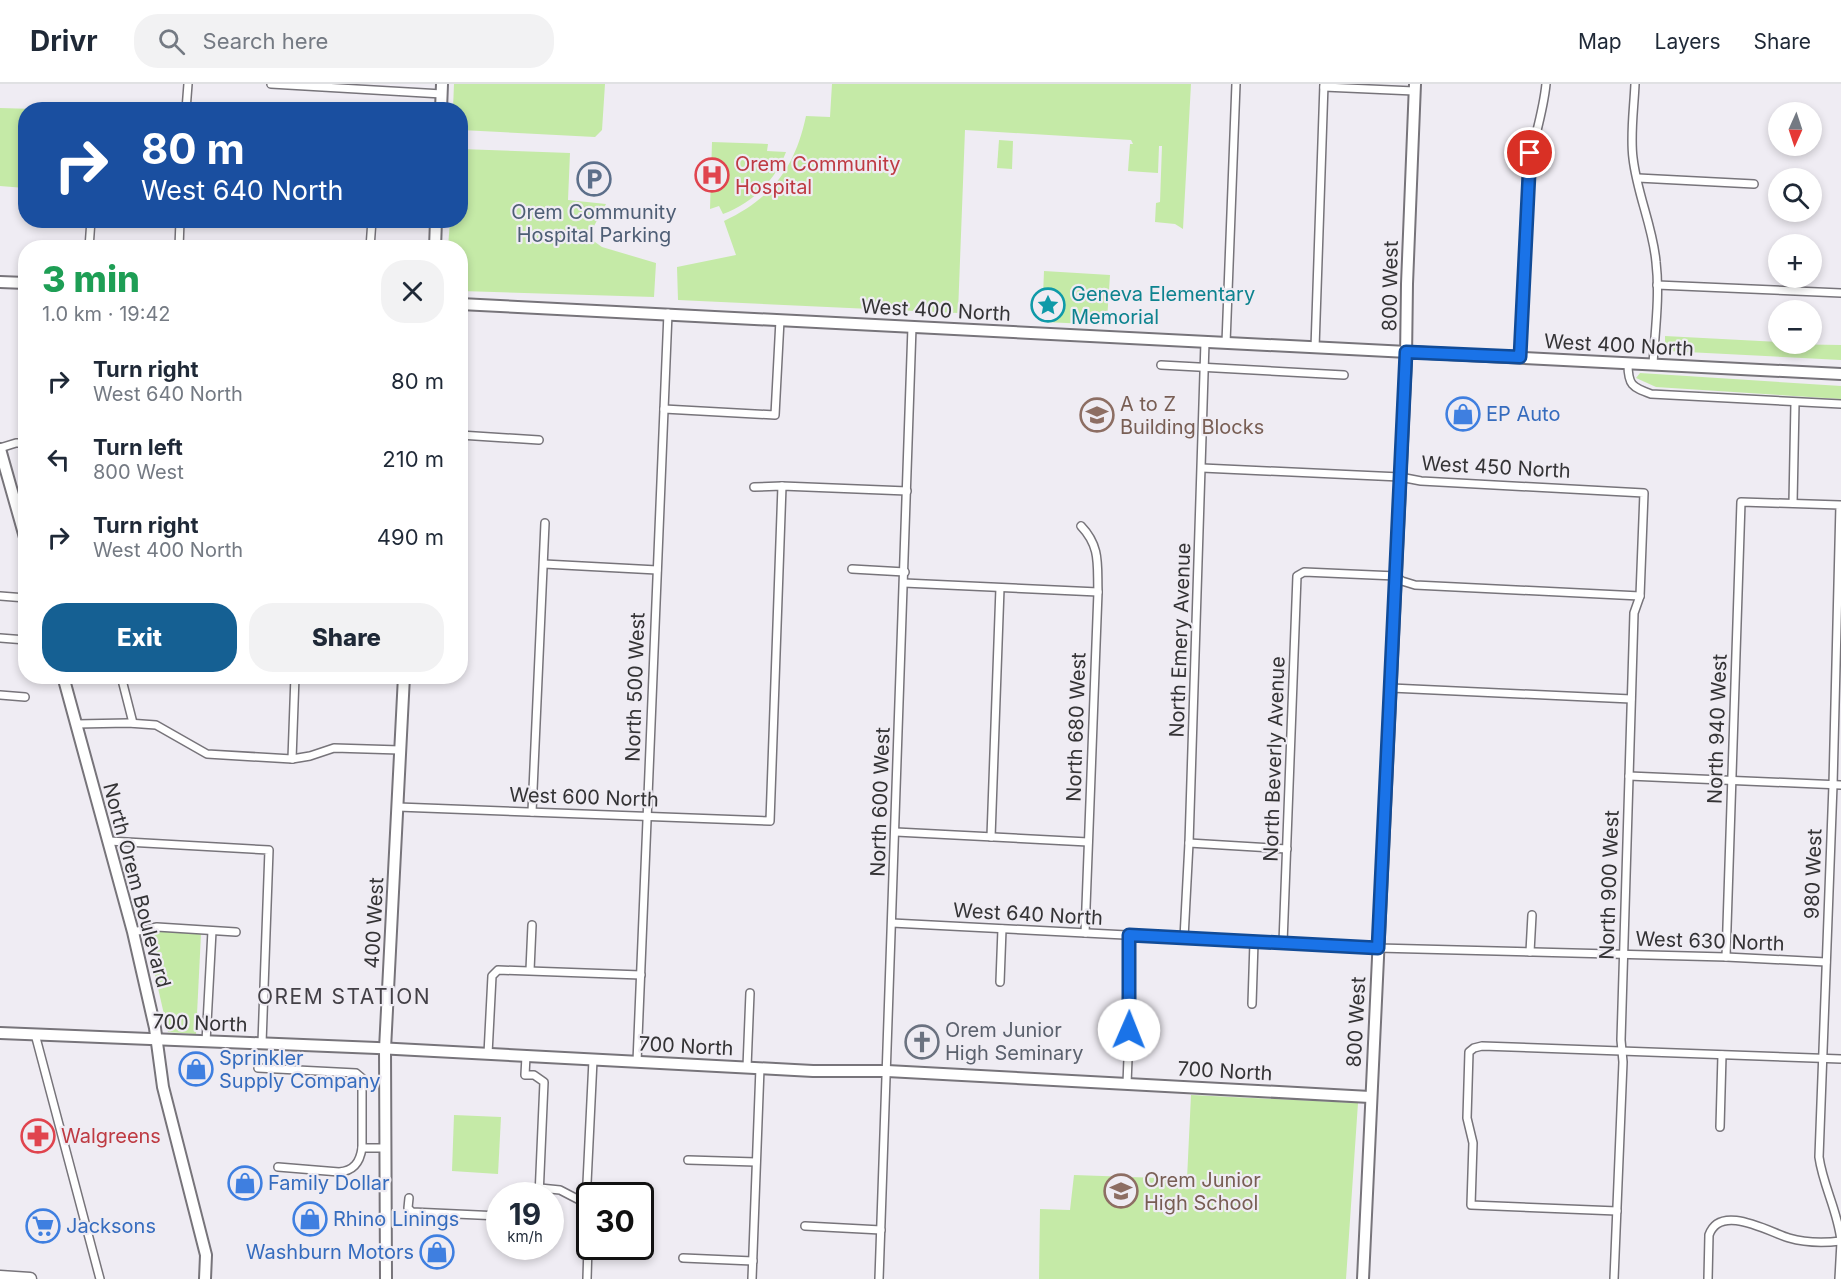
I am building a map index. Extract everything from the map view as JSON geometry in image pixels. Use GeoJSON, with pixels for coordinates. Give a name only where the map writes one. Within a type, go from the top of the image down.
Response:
{"type":"FeatureCollection","features":[{"type":"Feature","properties":{"kind":"highway"},"geometry":{"type":"LineString","coordinates":[[0,1277],[30,1279]]}},
{"type":"Feature","properties":{"kind":"street"},"geometry":{"type":"LineString","coordinates":[[187,102],[188,84]]}},
{"type":"Feature","properties":{"kind":"street"},"geometry":{"type":"LineString","coordinates":[[271,84],[442,89]]}},
{"type":"Feature","properties":{"kind":"street"},"geometry":{"type":"LineString","coordinates":[[1226,343],[1236,84]]}},
{"type":"Feature","properties":{"kind":"street"},"geometry":{"type":"LineString","coordinates":[[1520,357],[1527,178],[1530,153],[1544,107],[1546,84]]}},
{"type":"Feature","properties":{"kind":"street"},"geometry":{"type":"LineString","coordinates":[[1635,84],[1633,158],[1641,198],[1653,238],[1658,285],[1653,364]]}},
{"type":"Feature","properties":{"kind":"street"},"geometry":{"type":"LineString","coordinates":[[1315,348],[1324,86],[1414,88]]}},
{"type":"Feature","properties":{"kind":"street","name":"800 West"},"geometry":{"type":"LineString","coordinates":[[1363,1279],[1406,352],[1414,88]]}},
{"type":"Feature","properties":{"kind":"street"},"geometry":{"type":"LineString","coordinates":[[1638,178],[1754,184]]}},
{"type":"Feature","properties":{"kind":"street"},"geometry":{"type":"LineString","coordinates":[[0,282],[18,283]]}},
{"type":"Feature","properties":{"kind":"street"},"geometry":{"type":"LineString","coordinates":[[1658,285],[1841,293]]}},
{"type":"Feature","properties":{"kind":"street","name":"West 400 North"},"geometry":{"type":"LineString","coordinates":[[468,304],[1841,374]]}},
{"type":"Feature","properties":{"kind":"street","name":"North 500 West"},"geometry":{"type":"LineString","coordinates":[[637,1062],[668,313]]}},
{"type":"Feature","properties":{"kind":"street"},"geometry":{"type":"LineString","coordinates":[[664,409],[775,415],[780,320]]}},
{"type":"Feature","properties":{"kind":"street","name":"North 600 West"},"geometry":{"type":"LineString","coordinates":[[879,1279],[912,327]]}},
{"type":"Feature","properties":{"kind":"street","name":"North Emery Avenue"},"geometry":{"type":"LineString","coordinates":[[1184,938],[1205,342]]}},
{"type":"Feature","properties":{"kind":"street"},"geometry":{"type":"LineString","coordinates":[[1628,364],[1628,379],[1633,386],[1652,394],[1840,404]]}},
{"type":"Feature","properties":{"kind":"street"},"geometry":{"type":"LineString","coordinates":[[1161,365],[1344,375]]}},
{"type":"Feature","properties":{"kind":"street"},"geometry":{"type":"LineString","coordinates":[[1795,403],[1793,503],[1840,505]]}},
{"type":"Feature","properties":{"kind":"street"},"geometry":{"type":"LineString","coordinates":[[468,436],[539,440]]}},
{"type":"Feature","properties":{"kind":"street"},"geometry":{"type":"LineString","coordinates":[[18,443],[0,448],[18,504]]}},
{"type":"Feature","properties":{"kind":"street","name":"West 450 North"},"geometry":{"type":"LineString","coordinates":[[1202,468],[1400,477],[1421,481],[1644,493]]}},
{"type":"Feature","properties":{"kind":"street","name":"West 600 North"},"geometry":{"type":"LineString","coordinates":[[398,807],[770,821],[782,486]]}},
{"type":"Feature","properties":{"kind":"street"},"geometry":{"type":"LineString","coordinates":[[754,487],[907,491]]}},
{"type":"Feature","properties":{"kind":"street","name":"North 900 West"},"geometry":{"type":"LineString","coordinates":[[1614,1279],[1623,1062],[1621,1050],[1623,954],[1634,613],[1640,596],[1644,493]]}},
{"type":"Feature","properties":{"kind":"street","name":"North 940 West"},"geometry":{"type":"LineString","coordinates":[[1726,957],[1741,502],[1793,503]]}},
{"type":"Feature","properties":{"kind":"street","name":"980 West"},"geometry":{"type":"LineString","coordinates":[[1839,1279],[1841,1241],[1838,1218],[1821,1170],[1819,1157],[1839,623],[1840,505]]}},
{"type":"Feature","properties":{"kind":"street"},"geometry":{"type":"LineString","coordinates":[[532,812],[545,523]]}},
{"type":"Feature","properties":{"kind":"street","name":"North 680 West"},"geometry":{"type":"LineString","coordinates":[[1081,526],[1093,540],[1096,550],[1098,592],[1085,933]]}},
{"type":"Feature","properties":{"kind":"street"},"geometry":{"type":"LineString","coordinates":[[544,564],[657,570]]}},
{"type":"Feature","properties":{"kind":"street"},"geometry":{"type":"LineString","coordinates":[[852,569],[905,572]]}},
{"type":"Feature","properties":{"kind":"street","name":"North Beverly Avenue"},"geometry":{"type":"LineString","coordinates":[[1283,944],[1297,576],[1304,572],[1396,576]]}},
{"type":"Feature","properties":{"kind":"street"},"geometry":{"type":"LineString","coordinates":[[1396,576],[1402,581],[1415,585],[1640,596]]}},
{"type":"Feature","properties":{"kind":"street"},"geometry":{"type":"LineString","coordinates":[[904,583],[1098,592]]}},
{"type":"Feature","properties":{"kind":"street"},"geometry":{"type":"LineString","coordinates":[[991,837],[1000,588]]}},
{"type":"Feature","properties":{"kind":"street"},"geometry":{"type":"LineString","coordinates":[[0,596],[18,597]]}},
{"type":"Feature","properties":{"kind":"street"},"geometry":{"type":"LineString","coordinates":[[0,638],[18,639]]}},
{"type":"Feature","properties":{"kind":"street","name":"North Orem Boulevard"},"geometry":{"type":"LineString","coordinates":[[65,684],[133,932],[157,1039],[163,1087],[206,1255],[205,1279]]}},
{"type":"Feature","properties":{"kind":"street"},"geometry":{"type":"LineString","coordinates":[[123,684],[133,723]]}},
{"type":"Feature","properties":{"kind":"street"},"geometry":{"type":"LineString","coordinates":[[292,759],[295,684]]}},
{"type":"Feature","properties":{"kind":"street","name":"400 West"},"geometry":{"type":"LineString","coordinates":[[386,1279],[385,1049],[404,684]]}},
{"type":"Feature","properties":{"kind":"street"},"geometry":{"type":"LineString","coordinates":[[1391,688],[1631,699]]}},
{"type":"Feature","properties":{"kind":"street"},"geometry":{"type":"LineString","coordinates":[[0,695],[25,697]]}},
{"type":"Feature","properties":{"kind":"street"},"geometry":{"type":"LineString","coordinates":[[77,724],[156,725],[207,754],[292,759],[334,748],[400,750]]}},
{"type":"Feature","properties":{"kind":"street"},"geometry":{"type":"LineString","coordinates":[[1629,776],[1841,785]]}},
{"type":"Feature","properties":{"kind":"street"},"geometry":{"type":"LineString","coordinates":[[896,832],[1088,842]]}},
{"type":"Feature","properties":{"kind":"street"},"geometry":{"type":"LineString","coordinates":[[109,841],[269,850],[262,1043]]}},
{"type":"Feature","properties":{"kind":"street"},"geometry":{"type":"LineString","coordinates":[[1189,843],[1287,849]]}},
{"type":"Feature","properties":{"kind":"street"},"geometry":{"type":"LineString","coordinates":[[1530,952],[1532,915]]}},
{"type":"Feature","properties":{"kind":"street","name":"West 640 North"},"geometry":{"type":"LineString","coordinates":[[892,923],[1378,948]]}},
{"type":"Feature","properties":{"kind":"street"},"geometry":{"type":"LineString","coordinates":[[530,970],[532,925]]}},
{"type":"Feature","properties":{"kind":"street"},"geometry":{"type":"LineString","coordinates":[[133,932],[157,927],[236,932]]}},
{"type":"Feature","properties":{"kind":"street"},"geometry":{"type":"LineString","coordinates":[[1000,982],[1002,928]]}},
{"type":"Feature","properties":{"kind":"street"},"geometry":{"type":"LineString","coordinates":[[206,1042],[212,930]]}},
{"type":"Feature","properties":{"kind":"street"},"geometry":{"type":"LineString","coordinates":[[1127,1083],[1130,1008],[1129,935]]}},
{"type":"Feature","properties":{"kind":"street"},"geometry":{"type":"LineString","coordinates":[[1252,1004],[1254,942]]}},
{"type":"Feature","properties":{"kind":"street","name":"West 630 North"},"geometry":{"type":"LineString","coordinates":[[1378,948],[1726,957],[1826,962]]}},
{"type":"Feature","properties":{"kind":"street"},"geometry":{"type":"LineString","coordinates":[[488,1054],[492,976],[502,969],[641,975]]}},
{"type":"Feature","properties":{"kind":"street"},"geometry":{"type":"LineString","coordinates":[[747,1067],[750,993]]}},
{"type":"Feature","properties":{"kind":"street","name":"700 North"},"geometry":{"type":"LineString","coordinates":[[0,1033],[262,1043],[813,1071],[887,1071],[1370,1096]]}},
{"type":"Feature","properties":{"kind":"street"},"geometry":{"type":"LineString","coordinates":[[34,1034],[100,1279]]}},
{"type":"Feature","properties":{"kind":"street"},"geometry":{"type":"LineString","coordinates":[[1617,1211],[1471,1205],[1473,1143],[1467,1118],[1469,1052],[1474,1047],[1621,1050],[1841,1059]]}},
{"type":"Feature","properties":{"kind":"street"},"geometry":{"type":"LineString","coordinates":[[1720,1127],[1722,1055]]}},
{"type":"Feature","properties":{"kind":"street"},"geometry":{"type":"LineString","coordinates":[[526,1056],[525,1075],[534,1075],[544,1082],[539,1182]]}},
{"type":"Feature","properties":{"kind":"street"},"geometry":{"type":"LineString","coordinates":[[587,1182],[593,1060]]}},
{"type":"Feature","properties":{"kind":"street"},"geometry":{"type":"LineString","coordinates":[[258,1068],[356,1073],[360,1075],[363,1085],[362,1148],[357,1164],[345,1171],[278,1167]]}},
{"type":"Feature","properties":{"kind":"street"},"geometry":{"type":"LineString","coordinates":[[752,1279],[760,1068]]}},
{"type":"Feature","properties":{"kind":"street"},"geometry":{"type":"LineString","coordinates":[[362,1148],[384,1148]]}},
{"type":"Feature","properties":{"kind":"street"},"geometry":{"type":"LineString","coordinates":[[688,1160],[756,1162]]}},
{"type":"Feature","properties":{"kind":"street"},"geometry":{"type":"LineString","coordinates":[[409,1198],[408,1208],[412,1212],[486,1215]]}},
{"type":"Feature","properties":{"kind":"street"},"geometry":{"type":"LineString","coordinates":[[1708,1279],[1708,1239],[1711,1229],[1722,1222],[1745,1222],[1806,1242],[1841,1241]]}},
{"type":"Feature","properties":{"kind":"street"},"geometry":{"type":"LineString","coordinates":[[805,1226],[881,1230]]}},
{"type":"Feature","properties":{"kind":"street"},"geometry":{"type":"LineString","coordinates":[[683,1258],[753,1261]]}},
{"type":"Feature","properties":{"kind":"street"},"geometry":{"type":"LineString","coordinates":[[587,1279],[588,1260]]}},
{"type":"Feature","properties":{"kind":"green space"},"geometry":{"type":"Polygon","coordinates":[[[454,84],[605,84],[602,130],[595,137],[468,130],[468,102],[453,102],[454,84]]]}},
{"type":"Feature","properties":{"kind":"green space"},"geometry":{"type":"Polygon","coordinates":[[[832,84],[1191,84],[1183,229],[1175,224],[1155,222],[1156,203],[1160,202],[1162,146],[1159,146],[1158,173],[1128,171],[1130,144],[1133,144],[1131,140],[965,130],[958,313],[678,300],[677,267],[736,255],[724,221],[756,202],[779,179],[795,151],[806,116],[830,117],[832,84]]]}},
{"type":"Feature","properties":{"kind":"green space"},"geometry":{"type":"Polygon","coordinates":[[[0,108],[18,109],[18,187],[0,186],[0,108]]]}},
{"type":"Feature","properties":{"kind":"green space"},"geometry":{"type":"Polygon","coordinates":[[[999,140],[1013,141],[1012,169],[997,168],[999,140]]]}},
{"type":"Feature","properties":{"kind":"green space"},"geometry":{"type":"Polygon","coordinates":[[[712,142],[768,144],[767,151],[786,152],[776,172],[761,190],[744,204],[723,214],[719,206],[710,209],[712,142]]]}},
{"type":"Feature","properties":{"kind":"green space"},"geometry":{"type":"Polygon","coordinates":[[[468,149],[570,153],[568,200],[606,204],[588,237],[602,247],[656,263],[654,297],[468,291],[468,240],[449,240],[449,228],[468,228],[468,149]]]}},
{"type":"Feature","properties":{"kind":"green space"},"geometry":{"type":"Polygon","coordinates":[[[1044,271],[1110,275],[1107,320],[1110,321],[1108,325],[1042,320],[1044,271]]]}},
{"type":"Feature","properties":{"kind":"green space"},"geometry":{"type":"Polygon","coordinates":[[[1665,336],[1768,341],[1768,354],[1822,354],[1822,345],[1841,345],[1841,360],[1667,351],[1665,336]]]}},
{"type":"Feature","properties":{"kind":"green space"},"geometry":{"type":"Polygon","coordinates":[[[1640,373],[1841,386],[1841,399],[1656,387],[1636,378],[1640,373]]]}},
{"type":"Feature","properties":{"kind":"green space"},"geometry":{"type":"Polygon","coordinates":[[[161,931],[201,934],[196,1034],[168,1032],[146,935],[161,931]]]}},
{"type":"Feature","properties":{"kind":"green space"},"geometry":{"type":"Polygon","coordinates":[[[1191,1095],[1358,1103],[1346,1279],[1039,1279],[1040,1209],[1070,1210],[1074,1175],[1187,1179],[1191,1095]]]}},
{"type":"Feature","properties":{"kind":"green space"},"geometry":{"type":"Polygon","coordinates":[[[454,1115],[501,1117],[498,1174],[452,1171],[454,1115]]]}},
{"type":"Feature","properties":{"kind":"place","name":"Orem Community Hospital"},"geometry":{"type":"Point","coordinates":[712,175]}},
{"type":"Feature","properties":{"kind":"place","name":"Orem Community Hospital Parking"},"geometry":{"type":"Point","coordinates":[594,179]}},
{"type":"Feature","properties":{"kind":"place","name":"Geneva Elementary Memorial"},"geometry":{"type":"Point","coordinates":[1048,305]}},
{"type":"Feature","properties":{"kind":"place","name":"EP Auto"},"geometry":{"type":"Point","coordinates":[1463,414]}},
{"type":"Feature","properties":{"kind":"place","name":"A to Z Building Blocks"},"geometry":{"type":"Point","coordinates":[1097,415]}},
{"type":"Feature","properties":{"kind":"place","name":"Orem Junior High Seminary"},"geometry":{"type":"Point","coordinates":[922,1042]}},
{"type":"Feature","properties":{"kind":"place","name":"Sprinkler Supply Company"},"geometry":{"type":"Point","coordinates":[196,1069]}},
{"type":"Feature","properties":{"kind":"place","name":"Walgreens"},"geometry":{"type":"Point","coordinates":[38,1136]}},
{"type":"Feature","properties":{"kind":"place","name":"Family Dollar"},"geometry":{"type":"Point","coordinates":[245,1183]}},
{"type":"Feature","properties":{"kind":"place","name":"Orem Junior High School"},"geometry":{"type":"Point","coordinates":[1121,1191]}},
{"type":"Feature","properties":{"kind":"place","name":"Rhino Linings"},"geometry":{"type":"Point","coordinates":[310,1219]}},
{"type":"Feature","properties":{"kind":"place","name":"Jacksons"},"geometry":{"type":"Point","coordinates":[43,1226]}},
{"type":"Feature","properties":{"kind":"place","name":"Washburn Motors"},"geometry":{"type":"Point","coordinates":[437,1252]}},
{"type":"Feature","properties":{"kind":"district","name":"OREM STATION"},"geometry":{"type":"Point","coordinates":[344,997]}},
{"type":"Feature","properties":{"kind":"route"},"geometry":{"type":"LineString","coordinates":[[1129,1030],[1129,935],[1378,948],[1406,352],[1520,357],[1530,153]]}}]}
